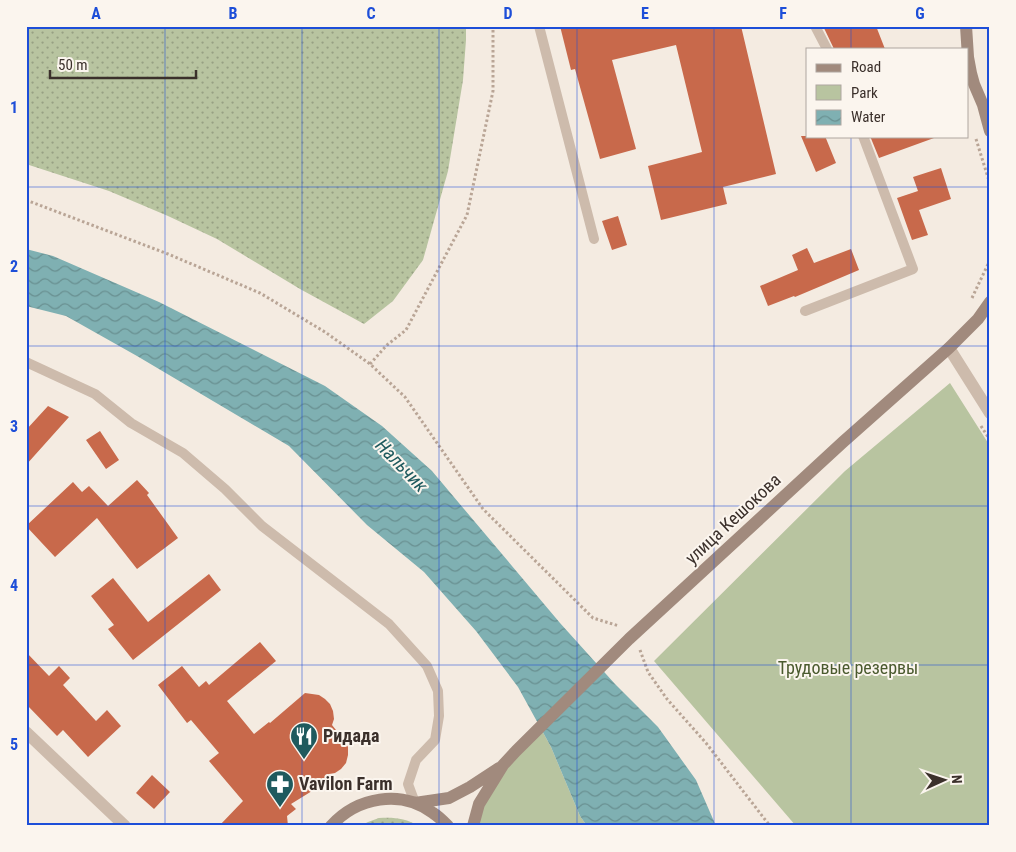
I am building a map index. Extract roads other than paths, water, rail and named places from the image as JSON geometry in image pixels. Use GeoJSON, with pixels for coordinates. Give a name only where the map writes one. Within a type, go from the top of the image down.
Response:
{"type":"FeatureCollection","features":[{"type":"Feature","properties":{"kind":"main road"},"geometry":{"type":"LineString","coordinates":[[966,26],[967,48]]}},
{"type":"Feature","properties":{"kind":"main road"},"geometry":{"type":"LineString","coordinates":[[968,56],[974,84],[990,131]]}},
{"type":"Feature","properties":{"kind":"main road","name":"улица Кешокова"},"geometry":{"type":"LineString","coordinates":[[503,765],[627,634],[949,348],[978,319],[990,302]]}},
{"type":"Feature","properties":{"kind":"main road"},"geometry":{"type":"LineString","coordinates":[[416,803],[449,798],[503,765]]}},
{"type":"Feature","properties":{"kind":"main road"},"geometry":{"type":"LineString","coordinates":[[473,826],[478,804],[503,765]]}},
{"type":"Feature","properties":{"kind":"main road"},"geometry":{"type":"LineString","coordinates":[[332,826],[350,810],[370,801],[393,798],[416,803],[433,812],[448,826]]}},
{"type":"Feature","properties":{"kind":"street"},"geometry":{"type":"LineString","coordinates":[[949,348],[990,413]]}},
{"type":"Feature","properties":{"kind":"street"},"geometry":{"type":"LineString","coordinates":[[26,732],[125,826]]}},
{"type":"Feature","properties":{"kind":"lane"},"geometry":{"type":"LineString","coordinates":[[539,26],[594,239]]}},
{"type":"Feature","properties":{"kind":"lane"},"geometry":{"type":"LineString","coordinates":[[816,26],[826,48]]}},
{"type":"Feature","properties":{"kind":"lane"},"geometry":{"type":"LineString","coordinates":[[804,311],[912,269],[864,138]]}},
{"type":"Feature","properties":{"kind":"lane"},"geometry":{"type":"LineString","coordinates":[[26,362],[96,394],[132,423],[183,453],[225,489],[262,526],[389,624],[427,666],[438,691],[439,716],[435,740],[416,760],[408,784],[416,803]]}},
{"type":"Feature","properties":{"kind":"water","name":"Нальчик"},"geometry":{"type":"Polygon","coordinates":[[[26,249],[53,256],[159,302],[325,386],[382,426],[432,471],[560,623],[615,684],[658,727],[696,780],[716,826],[587,826],[580,816],[551,747],[518,687],[476,631],[424,572],[367,525],[289,446],[66,316],[26,306],[26,249]]]}},
{"type":"Feature","properties":{"kind":"place","name":"Ридада"},"geometry":{"type":"Point","coordinates":[304,760]}},
{"type":"Feature","properties":{"kind":"place","name":"Vavilon Farm"},"geometry":{"type":"Point","coordinates":[280,808]}},
{"type":"Feature","properties":{"kind":"park label","name":"Трудовые резервы"},"geometry":{"type":"Point","coordinates":[848,668]}}]}
